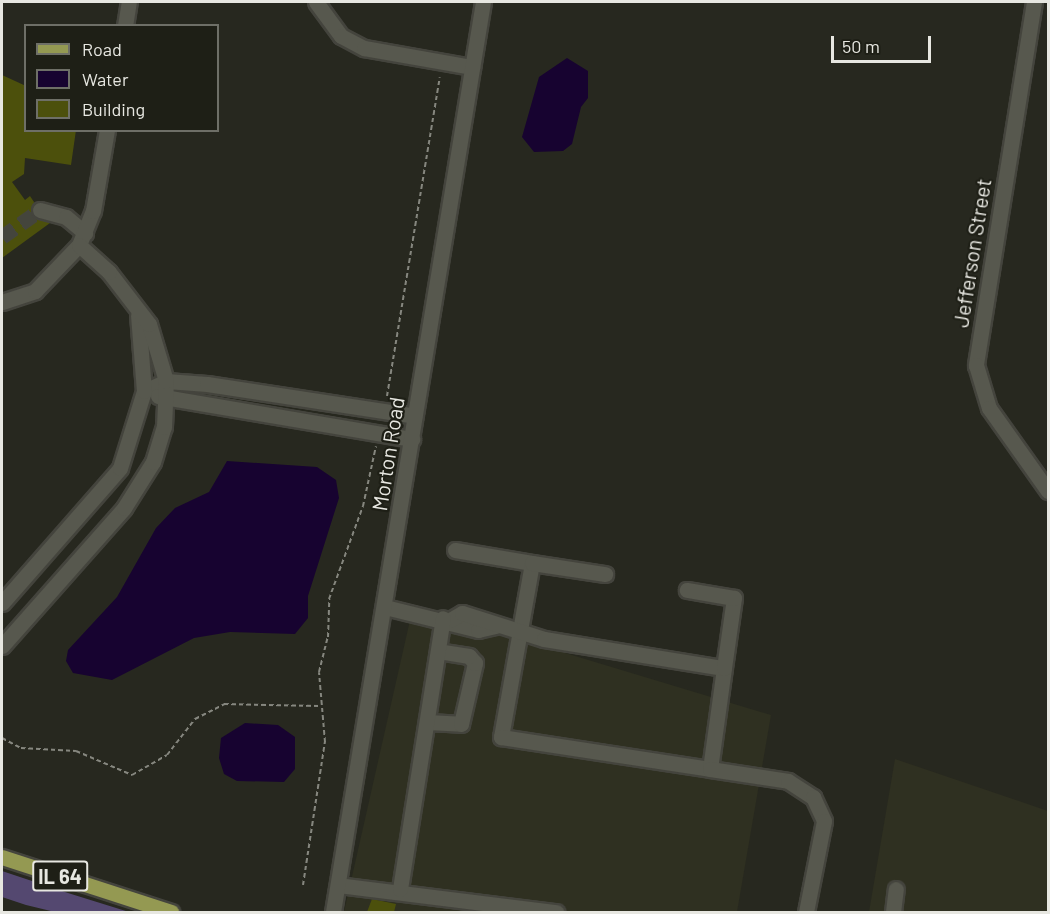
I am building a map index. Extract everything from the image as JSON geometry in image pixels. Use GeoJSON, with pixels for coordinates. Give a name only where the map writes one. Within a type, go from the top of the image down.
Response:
{"type":"FeatureCollection","features":[{"type":"Feature","properties":{"kind":"main road","name":"IL 64"},"geometry":{"type":"LineString","coordinates":[[2,857],[171,912]]}},
{"type":"Feature","properties":{"kind":"street"},"geometry":{"type":"LineString","coordinates":[[125,24],[129,2]]}},
{"type":"Feature","properties":{"kind":"street"},"geometry":{"type":"LineString","coordinates":[[316,2],[341,36],[364,48],[472,67]]}},
{"type":"Feature","properties":{"kind":"street","name":"Morton Road"},"geometry":{"type":"LineString","coordinates":[[333,912],[483,2]]}},
{"type":"Feature","properties":{"kind":"street","name":"Jefferson Street"},"geometry":{"type":"LineString","coordinates":[[1034,2],[976,365],[989,408],[1048,491]]}},
{"type":"Feature","properties":{"kind":"street"},"geometry":{"type":"LineString","coordinates":[[2,302],[35,291],[82,239],[107,132]]}},
{"type":"Feature","properties":{"kind":"street"},"geometry":{"type":"LineString","coordinates":[[2,646],[139,487],[164,427],[166,381],[149,324],[138,315],[115,280],[66,217],[40,210]]}},
{"type":"Feature","properties":{"kind":"street"},"geometry":{"type":"LineString","coordinates":[[2,603],[120,468],[144,391],[138,315]]}},
{"type":"Feature","properties":{"kind":"street"},"geometry":{"type":"LineString","coordinates":[[144,391],[166,381],[415,416]]}},
{"type":"Feature","properties":{"kind":"street"},"geometry":{"type":"LineString","coordinates":[[144,391],[166,399],[412,439]]}},
{"type":"Feature","properties":{"kind":"street"},"geometry":{"type":"LineString","coordinates":[[455,550],[605,574]]}},
{"type":"Feature","properties":{"kind":"street"},"geometry":{"type":"LineString","coordinates":[[532,563],[501,737],[788,781],[813,797],[824,821],[806,912]]}},
{"type":"Feature","properties":{"kind":"street"},"geometry":{"type":"LineString","coordinates":[[687,590],[734,598],[710,769]]}},
{"type":"Feature","properties":{"kind":"street"},"geometry":{"type":"LineString","coordinates":[[384,608],[446,619],[485,631],[496,626],[521,634],[724,668]]}},
{"type":"Feature","properties":{"kind":"street"},"geometry":{"type":"LineString","coordinates":[[400,889],[438,651],[446,619]]}},
{"type":"Feature","properties":{"kind":"street"},"geometry":{"type":"LineString","coordinates":[[427,722],[461,724],[475,663],[469,656],[438,651]]}},
{"type":"Feature","properties":{"kind":"street"},"geometry":{"type":"LineString","coordinates":[[338,885],[400,889],[556,912]]}},
{"type":"Feature","properties":{"kind":"street"},"geometry":{"type":"LineString","coordinates":[[893,912],[896,889]]}},
{"type":"Feature","properties":{"kind":"path"},"geometry":{"type":"LineString","coordinates":[[2,738],[21,748],[76,752],[132,775],[167,756],[195,719],[224,704],[320,706]]}},
{"type":"Feature","properties":{"kind":"shaded area"},"geometry":{"type":"Polygon","coordinates":[[[413,607],[771,715],[737,912],[344,912],[413,607]]]}},
{"type":"Feature","properties":{"kind":"shaded area"},"geometry":{"type":"Polygon","coordinates":[[[895,759],[1048,811],[1048,912],[869,912],[895,759]]]}},
{"type":"Feature","properties":{"kind":"shaded area"},"geometry":{"type":"Polygon","coordinates":[[[2,871],[129,912],[55,912],[26,905],[2,897],[2,871]]]}},
{"type":"Feature","properties":{"kind":"water"},"geometry":{"type":"Polygon","coordinates":[[[567,58],[588,71],[588,98],[581,107],[572,144],[563,151],[534,152],[522,137],[539,77],[567,58]]]}},
{"type":"Feature","properties":{"kind":"water"},"geometry":{"type":"Polygon","coordinates":[[[227,461],[317,467],[336,480],[339,498],[308,596],[308,618],[295,634],[230,632],[194,638],[112,680],[73,673],[66,661],[68,650],[117,597],[156,528],[175,508],[209,492],[227,461]]]}},
{"type":"Feature","properties":{"kind":"water"},"geometry":{"type":"Polygon","coordinates":[[[245,723],[278,725],[295,737],[295,769],[284,782],[237,781],[224,774],[219,758],[221,738],[245,723]]]}},
{"type":"Feature","properties":{"kind":"building"},"geometry":{"type":"Polygon","coordinates":[[[2,75],[24,85],[24,132],[76,132],[71,165],[25,158],[24,174],[12,182],[25,200],[30,196],[34,202],[33,216],[50,223],[2,258],[2,75]]]}},
{"type":"Feature","properties":{"kind":"building"},"geometry":{"type":"Polygon","coordinates":[[[372,899],[396,904],[394,912],[367,912],[372,899]]]}},
{"type":"Feature","properties":{"kind":"tunnel"},"geometry":{"type":"LineString","coordinates":[[2,237],[40,210]]}}]}
